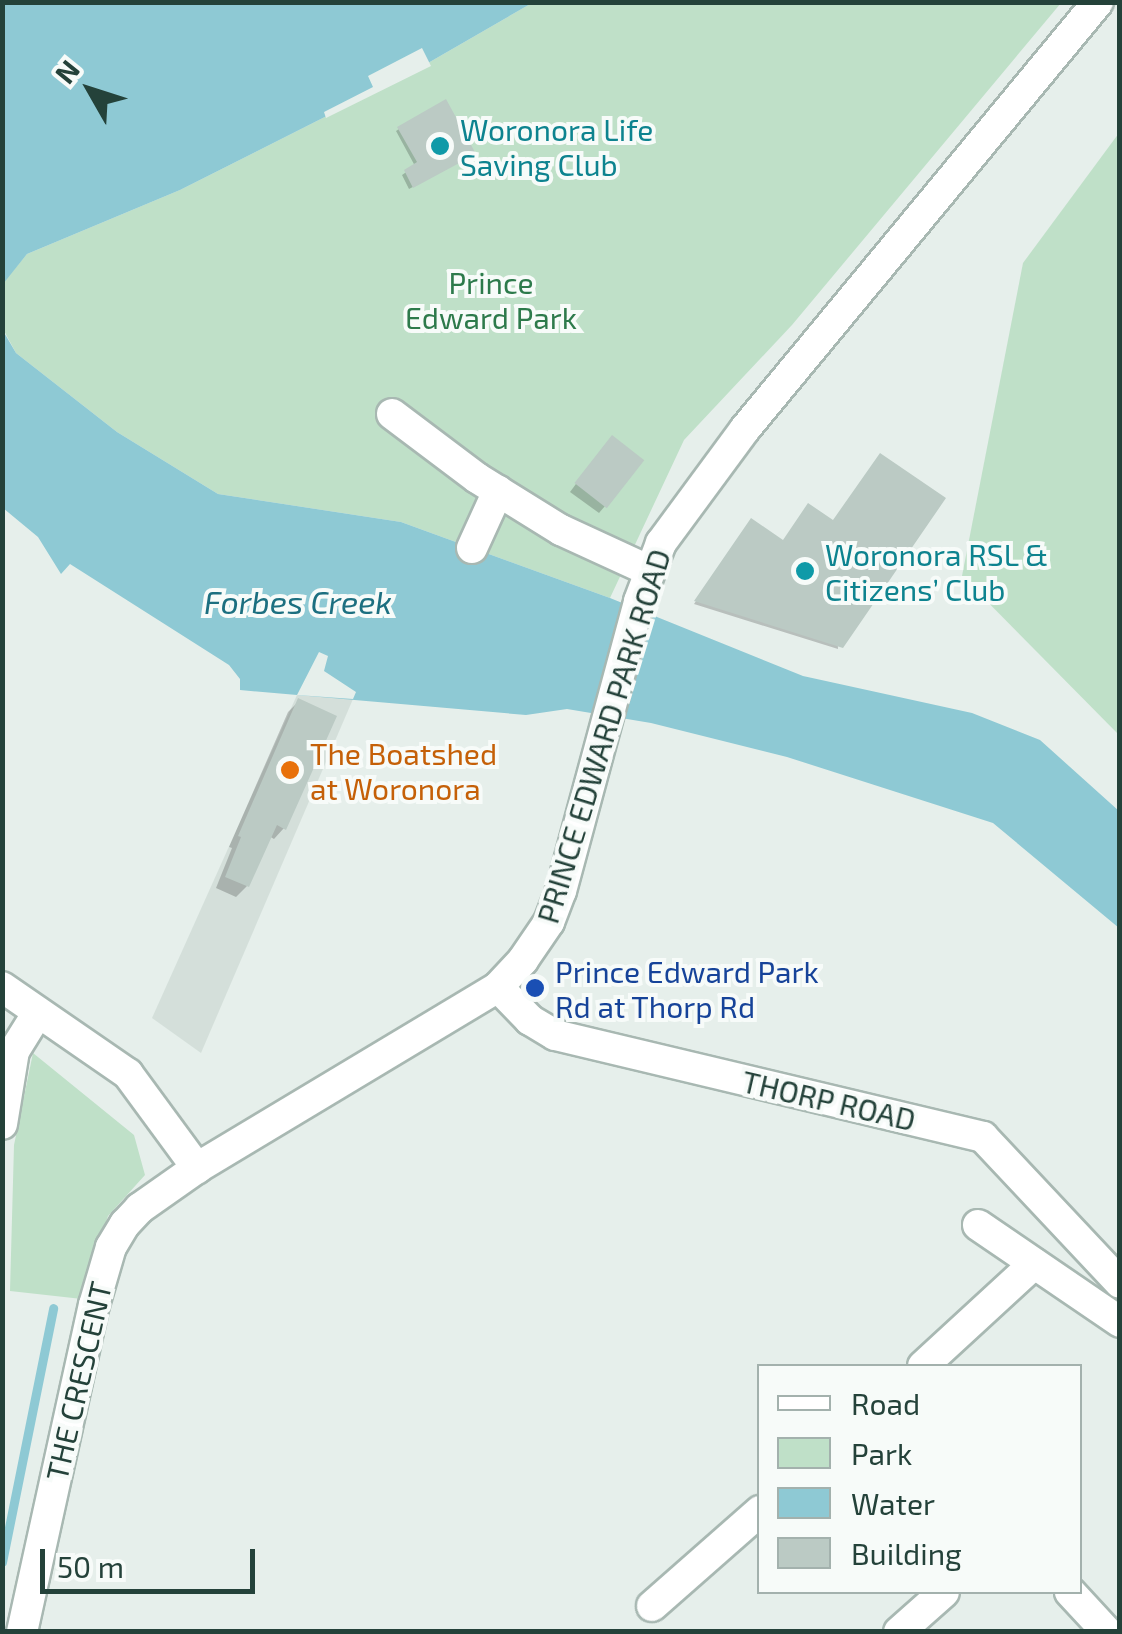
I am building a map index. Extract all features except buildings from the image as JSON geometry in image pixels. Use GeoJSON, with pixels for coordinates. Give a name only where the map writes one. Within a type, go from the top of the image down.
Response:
{"type":"FeatureCollection","features":[{"type":"Feature","properties":{"kind":"street","name":"PRINCE EDWARD PARK ROAD"},"geometry":{"type":"LineString","coordinates":[[197,1168],[498,987],[540,937],[556,906],[648,570],[679,516],[745,429],[1098,2]]}},
{"type":"Feature","properties":{"kind":"street"},"geometry":{"type":"LineString","coordinates":[[392,414],[498,491],[561,530],[648,570]]}},
{"type":"Feature","properties":{"kind":"street"},"geometry":{"type":"LineString","coordinates":[[472,548],[498,491]]}},
{"type":"Feature","properties":{"kind":"street"},"geometry":{"type":"LineString","coordinates":[[2,987],[128,1074],[197,1168]]}},
{"type":"Feature","properties":{"kind":"street","name":"THORP ROAD"},"geometry":{"type":"LineString","coordinates":[[498,987],[530,1020],[555,1034],[983,1137],[1120,1283]]}},
{"type":"Feature","properties":{"kind":"street"},"geometry":{"type":"LineString","coordinates":[[2,1124],[14,1050],[37,1014]]}},
{"type":"Feature","properties":{"kind":"street","name":"THE CRESCENT"},"geometry":{"type":"LineString","coordinates":[[22,1632],[94,1306],[111,1247],[140,1208],[197,1168]]}},
{"type":"Feature","properties":{"kind":"street"},"geometry":{"type":"LineString","coordinates":[[978,1225],[1120,1322]]}},
{"type":"Feature","properties":{"kind":"street"},"geometry":{"type":"LineString","coordinates":[[926,1364],[1034,1264]]}},
{"type":"Feature","properties":{"kind":"street"},"geometry":{"type":"LineString","coordinates":[[652,1606],[757,1514]]}},
{"type":"Feature","properties":{"kind":"street"},"geometry":{"type":"LineString","coordinates":[[900,1632],[942,1594]]}},
{"type":"Feature","properties":{"kind":"street"},"geometry":{"type":"LineString","coordinates":[[1072,1594],[1107,1632]]}},
{"type":"Feature","properties":{"kind":"shaded area"},"geometry":{"type":"Polygon","coordinates":[[[297,695],[353,699],[201,1053],[152,1018],[297,695]]]}},
{"type":"Feature","properties":{"kind":"green space","name":"Prince Edward Park"},"geometry":{"type":"Polygon","coordinates":[[[532,3],[1061,3],[792,325],[684,440],[610,598],[401,522],[218,494],[117,432],[16,353],[3,329],[2,284],[27,254],[180,190],[402,78],[532,3]]]}},
{"type":"Feature","properties":{"kind":"green space"},"geometry":{"type":"Polygon","coordinates":[[[1119,133],[1119,735],[962,576],[1023,263],[1119,133]]]}},
{"type":"Feature","properties":{"kind":"green space"},"geometry":{"type":"Polygon","coordinates":[[[33,1053],[134,1135],[145,1175],[108,1216],[82,1299],[10,1291],[14,1145],[33,1053]]]}},
{"type":"Feature","properties":{"kind":"water"},"geometry":{"type":"Polygon","coordinates":[[[3,3],[532,3],[402,78],[180,190],[27,254],[3,284],[3,3]]]}},
{"type":"Feature","properties":{"kind":"water","name":"Forbes Creek"},"geometry":{"type":"Polygon","coordinates":[[[2,329],[16,353],[117,432],[218,494],[401,522],[610,598],[803,676],[972,713],[1040,740],[1119,811],[1119,928],[993,823],[787,757],[651,723],[567,709],[526,715],[240,690],[240,679],[229,665],[70,564],[61,574],[38,537],[3,508],[2,329]]]}},
{"type":"Feature","properties":{"kind":"pier"},"geometry":{"type":"Polygon","coordinates":[[[422,48],[431,66],[326,118],[324,112],[373,87],[368,76],[422,48]]]}},
{"type":"Feature","properties":{"kind":"pier"},"geometry":{"type":"Polygon","coordinates":[[[319,652],[328,656],[324,671],[356,692],[353,699],[297,695],[319,652]]]}},
{"type":"Feature","properties":{"kind":"waterway"},"geometry":{"type":"LineString","coordinates":[[2,1562],[53,1308]]}},
{"type":"Feature","properties":{"kind":"place","name":"Woronora Life Saving Club"},"geometry":{"type":"Point","coordinates":[440,146]}},
{"type":"Feature","properties":{"kind":"place","name":"Woronora RSL & Citizens’ Club"},"geometry":{"type":"Point","coordinates":[805,571]}},
{"type":"Feature","properties":{"kind":"place","name":"The Boatshed at Woronora"},"geometry":{"type":"Point","coordinates":[290,770]}},
{"type":"Feature","properties":{"kind":"place","name":"Prince Edward Park Rd at Thorp Rd"},"geometry":{"type":"Point","coordinates":[535,988]}}]}
